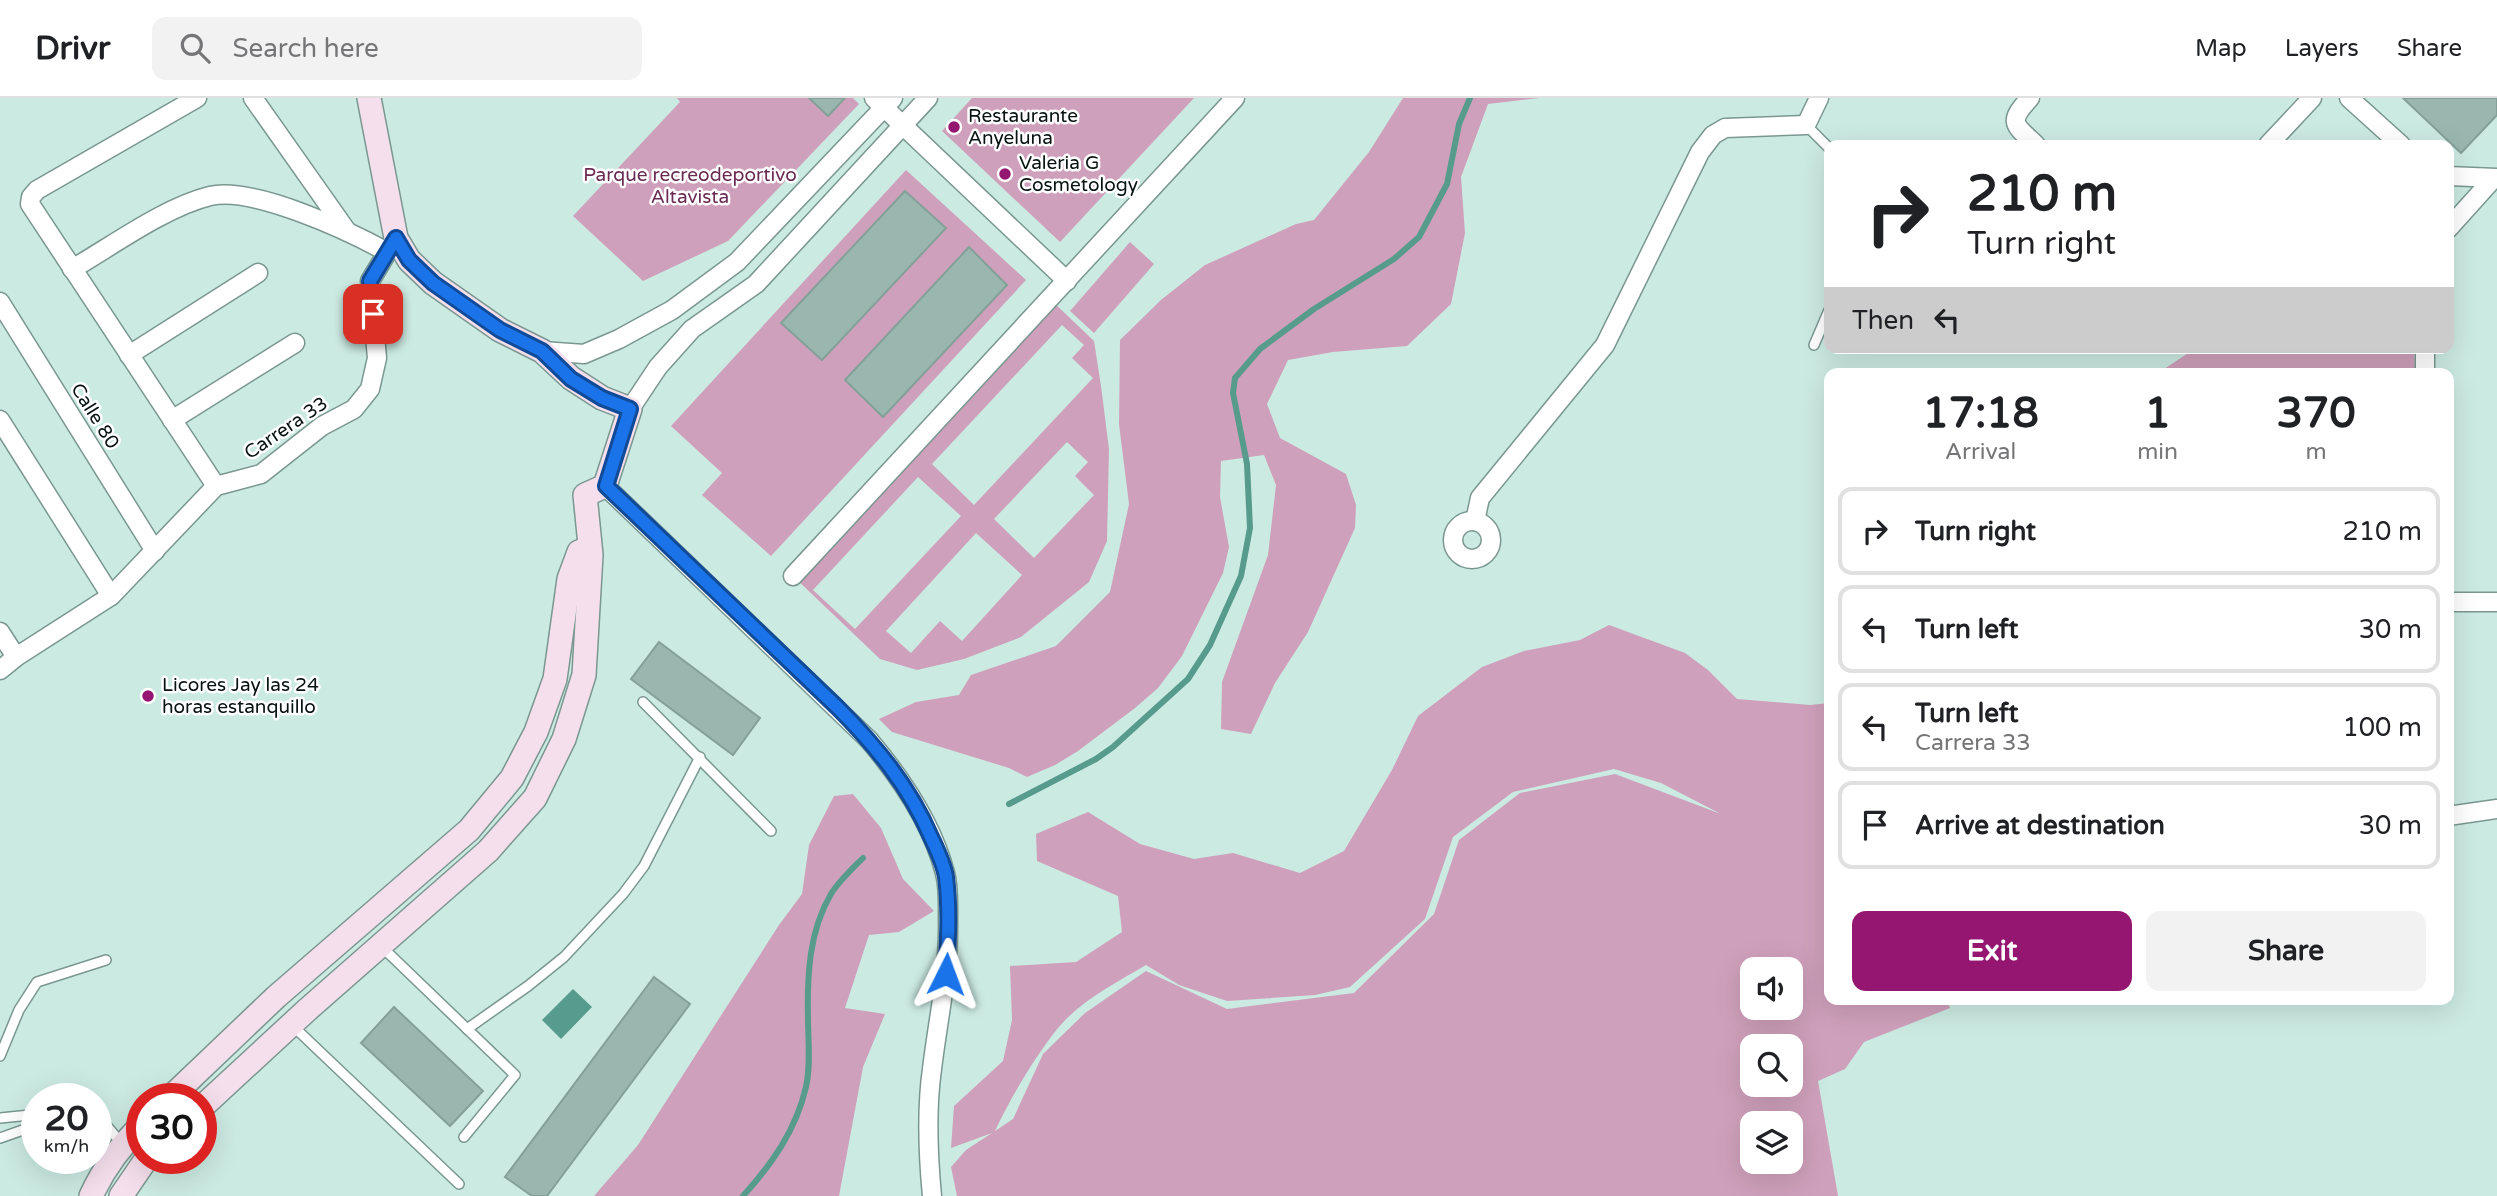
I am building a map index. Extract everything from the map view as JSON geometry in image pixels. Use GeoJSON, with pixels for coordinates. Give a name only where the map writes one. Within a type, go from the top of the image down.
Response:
{"type":"FeatureCollection","features":[{"type":"Feature","properties":{"kind":"street"},"geometry":{"type":"LineString","coordinates":[[0,670],[110,596],[216,486],[30,204],[31,197],[37,190],[197,98]]}},
{"type":"Feature","properties":{"kind":"street"},"geometry":{"type":"LineString","coordinates":[[253,98],[346,230]]}},
{"type":"Feature","properties":{"kind":"street"},"geometry":{"type":"LineString","coordinates":[[369,98],[392,245]]}},
{"type":"Feature","properties":{"kind":"street"},"geometry":{"type":"LineString","coordinates":[[217,1093],[380,945],[488,852],[535,798],[564,739],[584,676],[591,555],[585,495],[606,486],[630,409],[658,366],[692,330],[756,284],[928,98]]}},
{"type":"Feature","properties":{"kind":"street"},"geometry":{"type":"LineString","coordinates":[[793,576],[1235,98]]}},
{"type":"Feature","properties":{"kind":"street"},"geometry":{"type":"LineString","coordinates":[[1475,521],[1480,498],[1605,345],[1700,152],[1713,135],[1725,128],[1806,125],[1819,98]]}},
{"type":"Feature","properties":{"kind":"street"},"geometry":{"type":"LineString","coordinates":[[2030,98],[2015,113],[2014,120],[2015,125],[2031,140]]}},
{"type":"Feature","properties":{"kind":"street"},"geometry":{"type":"LineString","coordinates":[[2273,140],[2312,98]]}},
{"type":"Feature","properties":{"kind":"street"},"geometry":{"type":"LineString","coordinates":[[2349,98],[2395,140]]}},
{"type":"Feature","properties":{"kind":"street"},"geometry":{"type":"LineString","coordinates":[[542,351],[584,354],[619,339],[672,310],[737,262],[883,101],[903,126],[1067,281]]}},
{"type":"Feature","properties":{"kind":"street"},"geometry":{"type":"LineString","coordinates":[[2454,176],[2495,179]]}},
{"type":"Feature","properties":{"kind":"street"},"geometry":{"type":"LineString","coordinates":[[2454,223],[2495,179]]}},
{"type":"Feature","properties":{"kind":"street"},"geometry":{"type":"LineString","coordinates":[[72,269],[169,213],[209,196],[249,196],[392,245],[433,283],[500,330],[542,351],[571,379],[602,398],[630,409]]}},
{"type":"Feature","properties":{"kind":"street","name":"Carrera 33"},"geometry":{"type":"LineString","coordinates":[[216,486],[261,474],[322,426],[354,409],[362,399],[374,379],[377,358],[370,281],[392,245]]}},
{"type":"Feature","properties":{"kind":"street"},"geometry":{"type":"LineString","coordinates":[[129,355],[258,273]]}},
{"type":"Feature","properties":{"kind":"street","name":"Calle 80"},"geometry":{"type":"LineString","coordinates":[[0,302],[155,551]]}},
{"type":"Feature","properties":{"kind":"street"},"geometry":{"type":"LineString","coordinates":[[172,420],[295,343]]}},
{"type":"Feature","properties":{"kind":"street"},"geometry":{"type":"LineString","coordinates":[[0,420],[110,596]]}},
{"type":"Feature","properties":{"kind":"street"},"geometry":{"type":"LineString","coordinates":[[606,486],[869,740],[901,781],[927,826],[946,875],[948,919],[946,974],[931,1071],[929,1103],[928,1146],[932,1196]]}},
{"type":"Feature","properties":{"kind":"street"},"geometry":{"type":"LineString","coordinates":[[186,1083],[276,997],[469,830],[512,778],[536,732],[555,679],[569,579],[579,552],[589,548]]}},
{"type":"Feature","properties":{"kind":"street"},"geometry":{"type":"LineString","coordinates":[[2454,602],[2497,602]]}},
{"type":"Feature","properties":{"kind":"street"},"geometry":{"type":"LineString","coordinates":[[0,632],[16,657]]}},
{"type":"Feature","properties":{"kind":"street"},"geometry":{"type":"LineString","coordinates":[[2454,815],[2497,808]]}},
{"type":"Feature","properties":{"kind":"street"},"geometry":{"type":"LineString","coordinates":[[91,1196],[102,1171],[126,1140]]}},
{"type":"Feature","properties":{"kind":"street"},"geometry":{"type":"LineString","coordinates":[[122,1144],[126,1147]]}},
{"type":"Feature","properties":{"kind":"street"},"geometry":{"type":"LineString","coordinates":[[121,1196],[136,1174]]}},
{"type":"Feature","properties":{"kind":"lane"},"geometry":{"type":"LineString","coordinates":[[1806,125],[1824,143]]}},
{"type":"Feature","properties":{"kind":"lane"},"geometry":{"type":"LineString","coordinates":[[1814,345],[1824,322]]}},
{"type":"Feature","properties":{"kind":"lane"},"geometry":{"type":"LineString","coordinates":[[643,702],[771,831]]}},
{"type":"Feature","properties":{"kind":"lane"},"geometry":{"type":"LineString","coordinates":[[467,1028],[528,986],[564,957],[623,894],[645,866],[700,757]]}},
{"type":"Feature","properties":{"kind":"lane"},"geometry":{"type":"LineString","coordinates":[[380,945],[514,1075],[464,1137]]}},
{"type":"Feature","properties":{"kind":"lane"},"geometry":{"type":"LineString","coordinates":[[0,1056],[19,1010],[37,982],[106,960]]}},
{"type":"Feature","properties":{"kind":"lane"},"geometry":{"type":"LineString","coordinates":[[292,1025],[459,1184]]}},
{"type":"Feature","properties":{"kind":"lane"},"geometry":{"type":"LineString","coordinates":[[0,1118],[21,1116]]}},
{"type":"Feature","properties":{"kind":"lane"},"geometry":{"type":"LineString","coordinates":[[0,1138],[21,1131]]}},
{"type":"Feature","properties":{"kind":"lane"},"geometry":{"type":"LineString","coordinates":[[112,1132],[122,1144]]}},
{"type":"Feature","properties":{"kind":"green space","name":"Parque recreodeportivo Altavista"},"geometry":{"type":"Polygon","coordinates":[[[677,98],[853,98],[859,104],[728,241],[643,281],[573,216],[680,102],[677,98]]]}},
{"type":"Feature","properties":{"kind":"green space"},"geometry":{"type":"Polygon","coordinates":[[[972,98],[1194,98],[1060,242],[942,131],[972,98]]]}},
{"type":"Feature","properties":{"kind":"green space"},"geometry":{"type":"Polygon","coordinates":[[[1403,98],[1540,98],[1488,104],[1461,177],[1465,233],[1451,304],[1407,346],[1333,352],[1288,360],[1267,404],[1280,438],[1346,474],[1356,505],[1355,528],[1308,632],[1275,683],[1251,734],[1221,729],[1222,682],[1268,555],[1276,485],[1264,455],[1221,461],[1220,497],[1229,547],[1223,573],[1182,656],[1158,688],[1078,751],[1027,777],[1009,768],[892,732],[879,719],[916,702],[959,695],[971,675],[1056,646],[1110,592],[1129,504],[1119,424],[1120,340],[1161,300],[1205,265],[1296,224],[1314,220],[1369,152],[1403,98]]]}},
{"type":"Feature","properties":{"kind":"green space"},"geometry":{"type":"Polygon","coordinates":[[[906,170],[1026,280],[771,556],[702,495],[722,473],[671,426],[906,170]]]}},
{"type":"Feature","properties":{"kind":"green space"},"geometry":{"type":"Polygon","coordinates":[[[1130,242],[1154,264],[1094,333],[1070,311],[1130,242]]]}},
{"type":"Feature","properties":{"kind":"green space"},"geometry":{"type":"Polygon","coordinates":[[[1050,299],[1094,341],[1109,449],[1107,541],[1089,582],[1021,637],[964,659],[917,670],[880,659],[793,576],[1050,299]],[[1062,325],[932,464],[974,505],[1093,378],[1072,358],[1084,345],[1062,325]],[[1067,442],[994,519],[1034,558],[1094,495],[1075,476],[1088,462],[1067,442]],[[918,477],[813,590],[855,629],[961,516],[918,477]],[[976,533],[886,631],[911,653],[940,621],[962,641],[1022,575],[976,533]]]}},
{"type":"Feature","properties":{"kind":"green space"},"geometry":{"type":"Polygon","coordinates":[[[2187,354],[2414,354],[2415,368],[2166,368],[2187,354]]]}},
{"type":"Feature","properties":{"kind":"green space"},"geometry":{"type":"Polygon","coordinates":[[[1609,625],[1685,653],[1708,670],[1737,699],[1810,705],[1824,704],[1824,1005],[1949,1005],[1950,1008],[1864,1042],[1845,1069],[1818,1081],[1838,1196],[957,1196],[951,1167],[966,1150],[992,1133],[951,1148],[954,1106],[1003,1061],[1012,1020],[1010,966],[1076,962],[1122,932],[1118,896],[1037,861],[1036,834],[1088,812],[1140,844],[1194,859],[1233,853],[1300,873],[1344,851],[1392,770],[1418,716],[1482,667],[1524,651],[1580,640],[1609,625]],[[1614,769],[1513,792],[1453,837],[1425,919],[1350,987],[1315,995],[1227,1001],[1179,985],[1146,965],[1087,1001],[1058,1028],[1023,1078],[995,1131],[1013,1119],[1043,1054],[1085,1013],[1146,971],[1227,1009],[1354,993],[1434,914],[1459,840],[1520,793],[1615,774],[1721,814],[1661,783],[1614,769]]]}},
{"type":"Feature","properties":{"kind":"green space"},"geometry":{"type":"Polygon","coordinates":[[[853,794],[881,828],[903,879],[934,911],[899,932],[869,935],[845,1008],[885,1014],[863,1067],[839,1196],[594,1196],[638,1145],[779,925],[802,894],[809,845],[834,796],[853,794]]]}},
{"type":"Feature","properties":{"kind":"shaded area"},"geometry":{"type":"Polygon","coordinates":[[[573,989],[592,1007],[561,1039],[542,1020],[573,989]]]}},
{"type":"Feature","properties":{"kind":"building"},"geometry":{"type":"Polygon","coordinates":[[[809,98],[845,98],[828,116],[809,98]]]}},
{"type":"Feature","properties":{"kind":"building"},"geometry":{"type":"Polygon","coordinates":[[[2403,98],[2497,98],[2497,115],[2461,153],[2454,146],[2454,140],[2447,140],[2403,98]]]}},
{"type":"Feature","properties":{"kind":"building"},"geometry":{"type":"Polygon","coordinates":[[[905,191],[946,228],[822,360],[781,323],[905,191]]]}},
{"type":"Feature","properties":{"kind":"building"},"geometry":{"type":"Polygon","coordinates":[[[969,247],[1007,285],[883,417],[845,380],[969,247]]]}},
{"type":"Feature","properties":{"kind":"building"},"geometry":{"type":"Polygon","coordinates":[[[659,642],[760,718],[733,755],[631,679],[659,642]]]}},
{"type":"Feature","properties":{"kind":"building"},"geometry":{"type":"Polygon","coordinates":[[[654,977],[690,1004],[547,1196],[532,1196],[505,1177],[654,977]]]}},
{"type":"Feature","properties":{"kind":"building"},"geometry":{"type":"Polygon","coordinates":[[[394,1007],[483,1091],[450,1126],[361,1043],[394,1007]]]}},
{"type":"Feature","properties":{"kind":"waterway"},"geometry":{"type":"LineString","coordinates":[[1009,804],[1096,759],[1188,679],[1210,645],[1241,576],[1250,528],[1247,464],[1233,393],[1235,378],[1260,349],[1314,309],[1394,259],[1419,237],[1447,184],[1459,124],[1470,98]]}},
{"type":"Feature","properties":{"kind":"waterway"},"geometry":{"type":"LineString","coordinates":[[743,1196],[782,1146],[802,1103],[808,1070],[808,986],[814,938],[831,894],[863,858]]}},
{"type":"Feature","properties":{"kind":"place","name":"Restaurante Anyeluna"},"geometry":{"type":"Point","coordinates":[954,127]}},
{"type":"Feature","properties":{"kind":"place","name":"Valeria G Cosmetology"},"geometry":{"type":"Point","coordinates":[1005,174]}},
{"type":"Feature","properties":{"kind":"place","name":"Licores Jay las 24 horas estanquillo"},"geometry":{"type":"Point","coordinates":[148,696]}},
{"type":"Feature","properties":{"kind":"route"},"geometry":{"type":"LineString","coordinates":[[373,314],[370,281],[396,238],[409,260],[433,283],[500,330],[542,351],[571,379],[602,398],[630,409],[606,486],[837,707],[869,740],[901,781],[927,826],[946,875],[946,974]]}}]}
